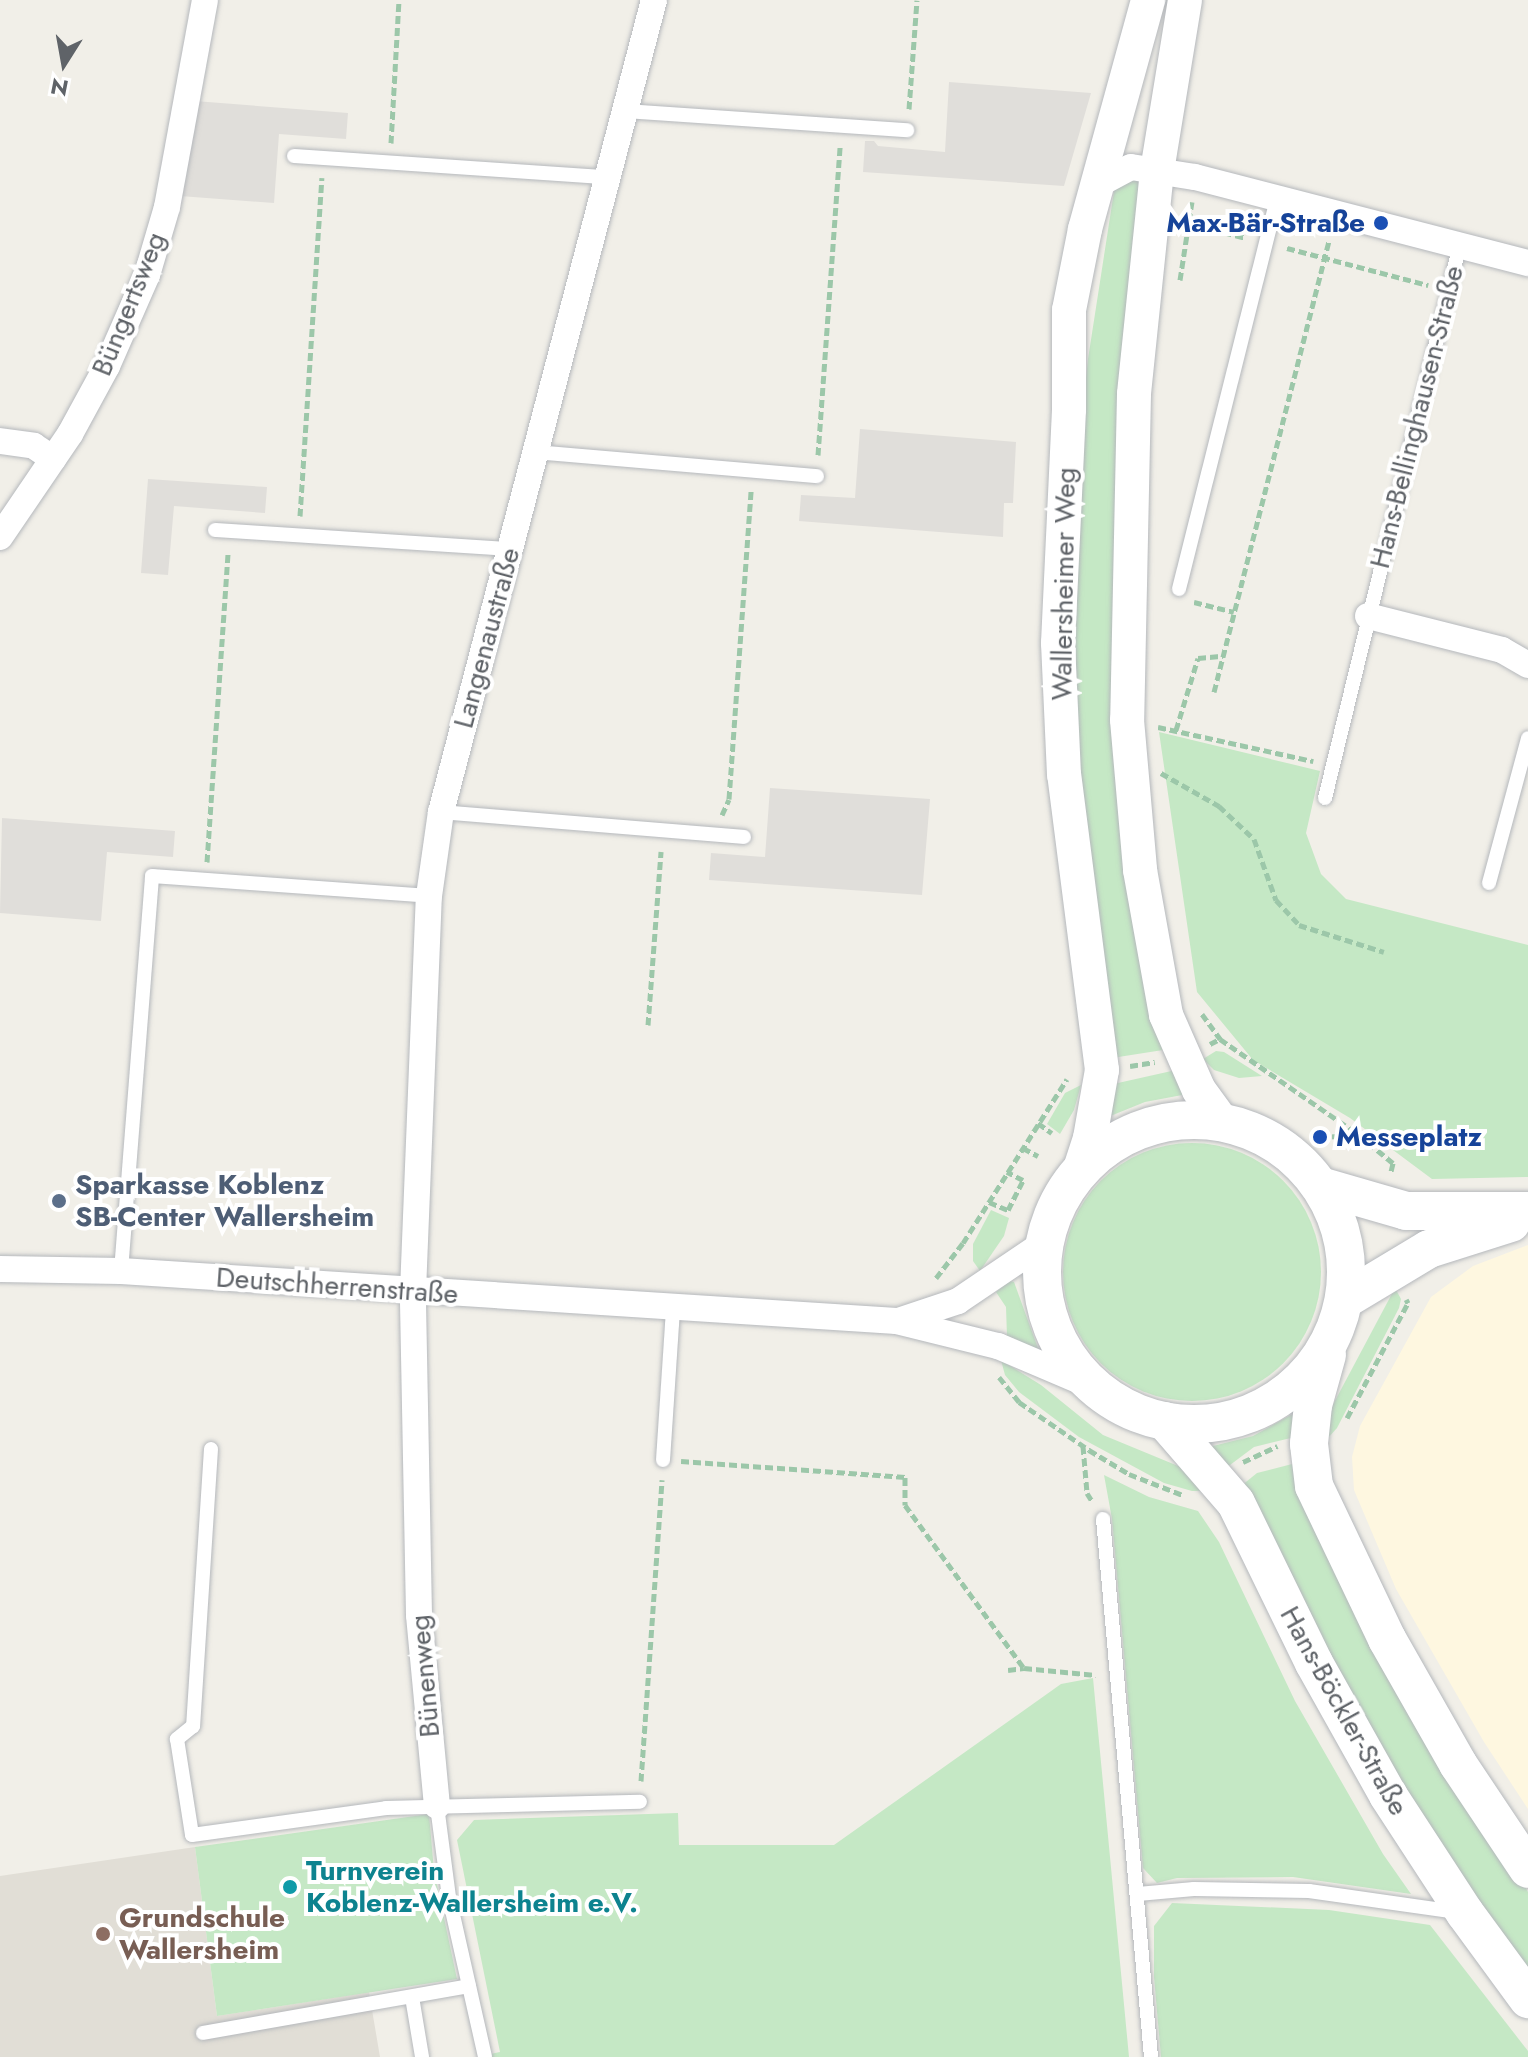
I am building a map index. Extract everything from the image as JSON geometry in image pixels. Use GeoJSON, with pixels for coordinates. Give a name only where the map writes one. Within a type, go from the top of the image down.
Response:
{"type":"FeatureCollection","features":[{"type":"Feature","properties":{"kind":"main road","name":"Wallersheimer Weg"},"geometry":{"type":"LineString","coordinates":[[1182,1120],[1222,1122],[1242,1127],[1277,1144],[1320,1186],[1343,1241],[1344,1300],[1331,1338],[1295,1385],[1262,1408],[1205,1423],[1165,1421],[1127,1408],[1094,1387],[1068,1357],[1050,1321],[1042,1282],[1044,1243],[1057,1205],[1079,1172],[1108,1146],[1144,1128],[1182,1120]]}},
{"type":"Feature","properties":{"kind":"main road"},"geometry":{"type":"LineString","coordinates":[[1320,1186],[1382,1206],[1430,1213],[1528,1214]]}},
{"type":"Feature","properties":{"kind":"main road"},"geometry":{"type":"LineString","coordinates":[[1344,1300],[1429,1249],[1528,1214]]}},
{"type":"Feature","properties":{"kind":"main road"},"geometry":{"type":"LineString","coordinates":[[1331,1338],[1310,1431],[1314,1486],[1387,1639],[1458,1764],[1528,1869]]}},
{"type":"Feature","properties":{"kind":"main road","name":"Hans-Böckler-Straße"},"geometry":{"type":"LineString","coordinates":[[1165,1421],[1236,1503],[1314,1663],[1366,1756],[1465,1913],[1528,1999]]}},
{"type":"Feature","properties":{"kind":"street","name":"Büngertsweg"},"geometry":{"type":"LineString","coordinates":[[0,537],[53,459],[107,366],[156,250],[167,207],[205,0]]}},
{"type":"Feature","properties":{"kind":"street","name":"Langenaustraße"},"geometry":{"type":"LineString","coordinates":[[413,1291],[429,896],[441,812],[654,0]]}},
{"type":"Feature","properties":{"kind":"street","name":"Wallersheimer Weg"},"geometry":{"type":"LineString","coordinates":[[1079,1172],[1090,1138],[1102,1070],[1065,791],[1058,643],[1069,410],[1069,310],[1085,229],[1148,0]]}},
{"type":"Feature","properties":{"kind":"street"},"geometry":{"type":"LineString","coordinates":[[1185,0],[1157,171],[1134,394],[1127,720],[1140,870],[1166,1015],[1199,1090],[1222,1122]]}},
{"type":"Feature","properties":{"kind":"street","name":"Hans-Bellinghausen-Straße"},"geometry":{"type":"LineString","coordinates":[[1099,184],[1131,167],[1157,171],[1278,195],[1528,263]]}},
{"type":"Feature","properties":{"kind":"street"},"geometry":{"type":"LineString","coordinates":[[0,441],[34,446],[53,459]]}},
{"type":"Feature","properties":{"kind":"street"},"geometry":{"type":"LineString","coordinates":[[1372,604],[1502,650],[1528,665]]}},
{"type":"Feature","properties":{"kind":"street","name":"Deutschherrenstraße"},"geometry":{"type":"LineString","coordinates":[[896,1321],[958,1301],[1044,1243]]}},
{"type":"Feature","properties":{"kind":"street","name":"Deutschherrenstraße"},"geometry":{"type":"LineString","coordinates":[[0,1269],[121,1271],[896,1321],[998,1346],[1094,1387]]}},
{"type":"Feature","properties":{"kind":"street","name":"Bünenweg"},"geometry":{"type":"LineString","coordinates":[[413,1291],[419,1615],[437,1806]]}},
{"type":"Feature","properties":{"kind":"lane"},"geometry":{"type":"LineString","coordinates":[[625,111],[907,130]]}},
{"type":"Feature","properties":{"kind":"lane"},"geometry":{"type":"LineString","coordinates":[[294,156],[606,177]]}},
{"type":"Feature","properties":{"kind":"lane"},"geometry":{"type":"LineString","coordinates":[[1179,589],[1278,195]]}},
{"type":"Feature","properties":{"kind":"lane","name":"Hans-Bellinghausen-Straße"},"geometry":{"type":"LineString","coordinates":[[1325,798],[1460,244]]}},
{"type":"Feature","properties":{"kind":"lane"},"geometry":{"type":"LineString","coordinates":[[536,452],[817,476]]}},
{"type":"Feature","properties":{"kind":"lane"},"geometry":{"type":"LineString","coordinates":[[222,531],[511,549]]}},
{"type":"Feature","properties":{"kind":"lane"},"geometry":{"type":"LineString","coordinates":[[1489,883],[1528,738]]}},
{"type":"Feature","properties":{"kind":"lane"},"geometry":{"type":"LineString","coordinates":[[441,812],[744,837]]}},
{"type":"Feature","properties":{"kind":"lane"},"geometry":{"type":"LineString","coordinates":[[121,1271],[152,876],[429,896]]}},
{"type":"Feature","properties":{"kind":"lane"},"geometry":{"type":"LineString","coordinates":[[663,1460],[673,1308]]}},
{"type":"Feature","properties":{"kind":"lane"},"geometry":{"type":"LineString","coordinates":[[211,1449],[193,1726],[177,1739],[192,1835],[386,1808],[640,1802]]}},
{"type":"Feature","properties":{"kind":"lane"},"geometry":{"type":"LineString","coordinates":[[1103,1519],[1151,2057]]}},
{"type":"Feature","properties":{"kind":"lane","name":"Bünenweg"},"geometry":{"type":"LineString","coordinates":[[437,1806],[449,1897],[485,2057]]}},
{"type":"Feature","properties":{"kind":"lane"},"geometry":{"type":"LineString","coordinates":[[1138,1894],[1194,1889],[1309,1891],[1465,1913]]}},
{"type":"Feature","properties":{"kind":"lane"},"geometry":{"type":"LineString","coordinates":[[203,2033],[469,1986]]}},
{"type":"Feature","properties":{"kind":"lane"},"geometry":{"type":"LineString","coordinates":[[412,1997],[422,2057]]}},
{"type":"Feature","properties":{"kind":"path"},"geometry":{"type":"LineString","coordinates":[[389,162],[399,0]]}},
{"type":"Feature","properties":{"kind":"path"},"geometry":{"type":"LineString","coordinates":[[907,130],[917,0]]}},
{"type":"Feature","properties":{"kind":"path"},"geometry":{"type":"LineString","coordinates":[[817,476],[842,127]]}},
{"type":"Feature","properties":{"kind":"path"},"geometry":{"type":"LineString","coordinates":[[298,536],[324,157]]}},
{"type":"Feature","properties":{"kind":"path"},"geometry":{"type":"LineString","coordinates":[[1214,692],[1336,211]]}},
{"type":"Feature","properties":{"kind":"path"},"geometry":{"type":"LineString","coordinates":[[1189,223],[1449,290]]}},
{"type":"Feature","properties":{"kind":"path"},"geometry":{"type":"LineString","coordinates":[[714,834],[729,799],[753,471]]}},
{"type":"Feature","properties":{"kind":"path"},"geometry":{"type":"LineString","coordinates":[[205,881],[222,531]]}},
{"type":"Feature","properties":{"kind":"path"},"geometry":{"type":"LineString","coordinates":[[1179,589],[1187,601],[1234,612]]}},
{"type":"Feature","properties":{"kind":"path"},"geometry":{"type":"LineString","coordinates":[[1176,730],[1198,658],[1223,656]]}},
{"type":"Feature","properties":{"kind":"path"},"geometry":{"type":"LineString","coordinates":[[1154,741],[1153,725],[1333,765]]}},
{"type":"Feature","properties":{"kind":"path"},"geometry":{"type":"LineString","coordinates":[[1158,788],[1156,772],[1166,774],[1219,806],[1254,839],[1276,900],[1299,925],[1384,952]]}},
{"type":"Feature","properties":{"kind":"path"},"geometry":{"type":"LineString","coordinates":[[648,1025],[663,830]]}},
{"type":"Feature","properties":{"kind":"path"},"geometry":{"type":"LineString","coordinates":[[1195,1005],[1220,1039],[1359,1135],[1393,1163],[1382,1206]]}},
{"type":"Feature","properties":{"kind":"path"},"geometry":{"type":"LineString","coordinates":[[934,1280],[963,1243],[1070,1074],[1183,1057],[1220,1039]]}},
{"type":"Feature","properties":{"kind":"path"},"geometry":{"type":"LineString","coordinates":[[1274,1077],[1281,1087]]}},
{"type":"Feature","properties":{"kind":"path"},"geometry":{"type":"LineString","coordinates":[[1038,1123],[1052,1133]]}},
{"type":"Feature","properties":{"kind":"path"},"geometry":{"type":"LineString","coordinates":[[1320,1137],[1359,1135]]}},
{"type":"Feature","properties":{"kind":"path"},"geometry":{"type":"LineString","coordinates":[[1023,1148],[1038,1156]]}},
{"type":"Feature","properties":{"kind":"path"},"geometry":{"type":"LineString","coordinates":[[989,1202],[1008,1210],[1023,1180],[1007,1172]]}},
{"type":"Feature","properties":{"kind":"path"},"geometry":{"type":"LineString","coordinates":[[1345,1424],[1408,1303],[1391,1270]]}},
{"type":"Feature","properties":{"kind":"path"},"geometry":{"type":"LineString","coordinates":[[995,1369],[1019,1402],[1083,1446],[1129,1474],[1187,1496]]}},
{"type":"Feature","properties":{"kind":"path"},"geometry":{"type":"LineString","coordinates":[[1083,1446],[1087,1493],[1103,1519]]}},
{"type":"Feature","properties":{"kind":"path"},"geometry":{"type":"LineString","coordinates":[[640,1802],[663,1460],[905,1477],[905,1505],[1024,1668]]}},
{"type":"Feature","properties":{"kind":"path"},"geometry":{"type":"LineString","coordinates":[[1008,1670],[1024,1668],[1086,1672],[1118,1682]]}},
{"type":"Feature","properties":{"kind":"shaded area"},"geometry":{"type":"Polygon","coordinates":[[[949,82],[1091,93],[1064,186],[863,172],[865,141],[874,141],[878,146],[945,152],[949,82]]]}},
{"type":"Feature","properties":{"kind":"shaded area"},"geometry":{"type":"Polygon","coordinates":[[[195,101],[348,113],[346,139],[279,134],[274,203],[180,196],[195,101]]]}},
{"type":"Feature","properties":{"kind":"shaded area"},"geometry":{"type":"Polygon","coordinates":[[[860,429],[1016,442],[1013,503],[1004,503],[1003,537],[799,521],[801,495],[855,498],[860,429]]]}},
{"type":"Feature","properties":{"kind":"shaded area"},"geometry":{"type":"Polygon","coordinates":[[[148,479],[267,487],[265,513],[174,506],[168,575],[141,573],[148,479]]]}},
{"type":"Feature","properties":{"kind":"shaded area"},"geometry":{"type":"Polygon","coordinates":[[[770,788],[930,799],[922,895],[709,880],[711,853],[765,857],[770,788]]]}},
{"type":"Feature","properties":{"kind":"shaded area"},"geometry":{"type":"Polygon","coordinates":[[[2,818],[175,831],[173,857],[107,852],[101,921],[0,913],[2,818]]]}},
{"type":"Feature","properties":{"kind":"shaded area"},"geometry":{"type":"Polygon","coordinates":[[[1528,1245],[1528,1809],[1484,1742],[1396,1589],[1354,1490],[1352,1457],[1360,1426],[1431,1297],[1473,1266],[1528,1245]]]}},
{"type":"Feature","properties":{"kind":"shaded area","name":"Grundschule Wallersheim"},"geometry":{"type":"Polygon","coordinates":[[[195,1847],[217,2016],[369,1992],[380,2057],[0,2057],[0,1876],[195,1847]]]}},
{"type":"Feature","properties":{"kind":"green space"},"geometry":{"type":"Polygon","coordinates":[[[1129,177],[1144,180],[1119,544],[1163,1050],[1112,1058],[1073,749],[1074,490],[1088,359],[1115,185],[1129,177]]]}},
{"type":"Feature","properties":{"kind":"green space"},"geometry":{"type":"Polygon","coordinates":[[[1159,732],[1320,771],[1306,833],[1321,874],[1346,899],[1528,945],[1528,1177],[1432,1179],[1350,1118],[1253,1060],[1197,992],[1159,732]]]}},
{"type":"Feature","properties":{"kind":"green space"},"geometry":{"type":"Polygon","coordinates":[[[1216,1051],[1224,1052],[1262,1076],[1239,1078],[1214,1070],[1203,1059],[1216,1051]]]}},
{"type":"Feature","properties":{"kind":"green space"},"geometry":{"type":"Polygon","coordinates":[[[1176,1070],[1193,1093],[1145,1102],[1098,1121],[1109,1085],[1176,1070]]]}},
{"type":"Feature","properties":{"kind":"green space"},"geometry":{"type":"Polygon","coordinates":[[[1081,1085],[1074,1110],[1060,1134],[1047,1124],[1065,1093],[1081,1085]]]}},
{"type":"Feature","properties":{"kind":"green space"},"geometry":{"type":"Polygon","coordinates":[[[1179,1143],[1205,1143],[1230,1148],[1253,1158],[1274,1172],[1292,1190],[1316,1234],[1321,1272],[1316,1310],[1306,1333],[1292,1354],[1274,1372],[1230,1396],[1205,1401],[1179,1401],[1154,1396],[1131,1386],[1110,1372],[1092,1354],[1068,1310],[1063,1285],[1063,1259],[1068,1234],[1078,1211],[1092,1190],[1110,1172],[1154,1148],[1179,1143]]]}},
{"type":"Feature","properties":{"kind":"green space"},"geometry":{"type":"Polygon","coordinates":[[[991,1210],[1009,1218],[1004,1236],[980,1271],[973,1261],[973,1244],[991,1210]]]}},
{"type":"Feature","properties":{"kind":"green space"},"geometry":{"type":"Polygon","coordinates":[[[1010,1281],[1014,1282],[1039,1351],[1007,1337],[1006,1307],[996,1292],[1010,1281]]]}},
{"type":"Feature","properties":{"kind":"green space"},"geometry":{"type":"Polygon","coordinates":[[[1395,1288],[1401,1299],[1399,1308],[1337,1428],[1328,1438],[1329,1412],[1395,1288]]]}},
{"type":"Feature","properties":{"kind":"green space"},"geometry":{"type":"Polygon","coordinates":[[[1001,1360],[1041,1385],[1103,1435],[1183,1468],[1206,1486],[1200,1491],[1192,1491],[1164,1483],[1079,1437],[1019,1392],[1005,1375],[1001,1360]]]}},
{"type":"Feature","properties":{"kind":"green space"},"geometry":{"type":"Polygon","coordinates":[[[1298,1411],[1295,1437],[1254,1447],[1226,1468],[1209,1447],[1253,1436],[1298,1411]]]}},
{"type":"Feature","properties":{"kind":"green space"},"geometry":{"type":"Polygon","coordinates":[[[1296,1463],[1528,1892],[1528,1976],[1399,1787],[1241,1486],[1257,1473],[1296,1463]]]}},
{"type":"Feature","properties":{"kind":"green space"},"geometry":{"type":"Polygon","coordinates":[[[1104,1475],[1149,1497],[1198,1511],[1219,1542],[1295,1701],[1383,1854],[1411,1894],[1293,1877],[1177,1878],[1157,1883],[1143,1868],[1112,1519],[1104,1475]]]}},
{"type":"Feature","properties":{"kind":"green space"},"geometry":{"type":"Polygon","coordinates":[[[1093,1678],[1129,2057],[491,2057],[490,2054],[500,2052],[457,1840],[474,1820],[678,1813],[679,1845],[834,1845],[1061,1684],[1093,1678]]]}},
{"type":"Feature","properties":{"kind":"green space"},"geometry":{"type":"Polygon","coordinates":[[[429,1814],[434,1871],[457,1979],[217,2016],[195,1847],[429,1814]]]}},
{"type":"Feature","properties":{"kind":"green space"},"geometry":{"type":"Polygon","coordinates":[[[1172,1903],[1329,1910],[1430,1925],[1528,2051],[1528,2057],[1161,2057],[1154,1977],[1154,1926],[1172,1903]]]}},
{"type":"Feature","properties":{"kind":"place","name":"Max-Bär-Straße"},"geometry":{"type":"Point","coordinates":[1381,223]}},
{"type":"Feature","properties":{"kind":"place","name":"Messeplatz"},"geometry":{"type":"Point","coordinates":[1320,1137]}},
{"type":"Feature","properties":{"kind":"place","name":"Sparkasse Koblenz SB-Center Wallersheim"},"geometry":{"type":"Point","coordinates":[59,1201]}},
{"type":"Feature","properties":{"kind":"place","name":"Turnverein Koblenz-Wallersheim e.V."},"geometry":{"type":"Point","coordinates":[290,1887]}},
{"type":"Feature","properties":{"kind":"place","name":"Grundschule Wallersheim"},"geometry":{"type":"Point","coordinates":[103,1934]}}]}
